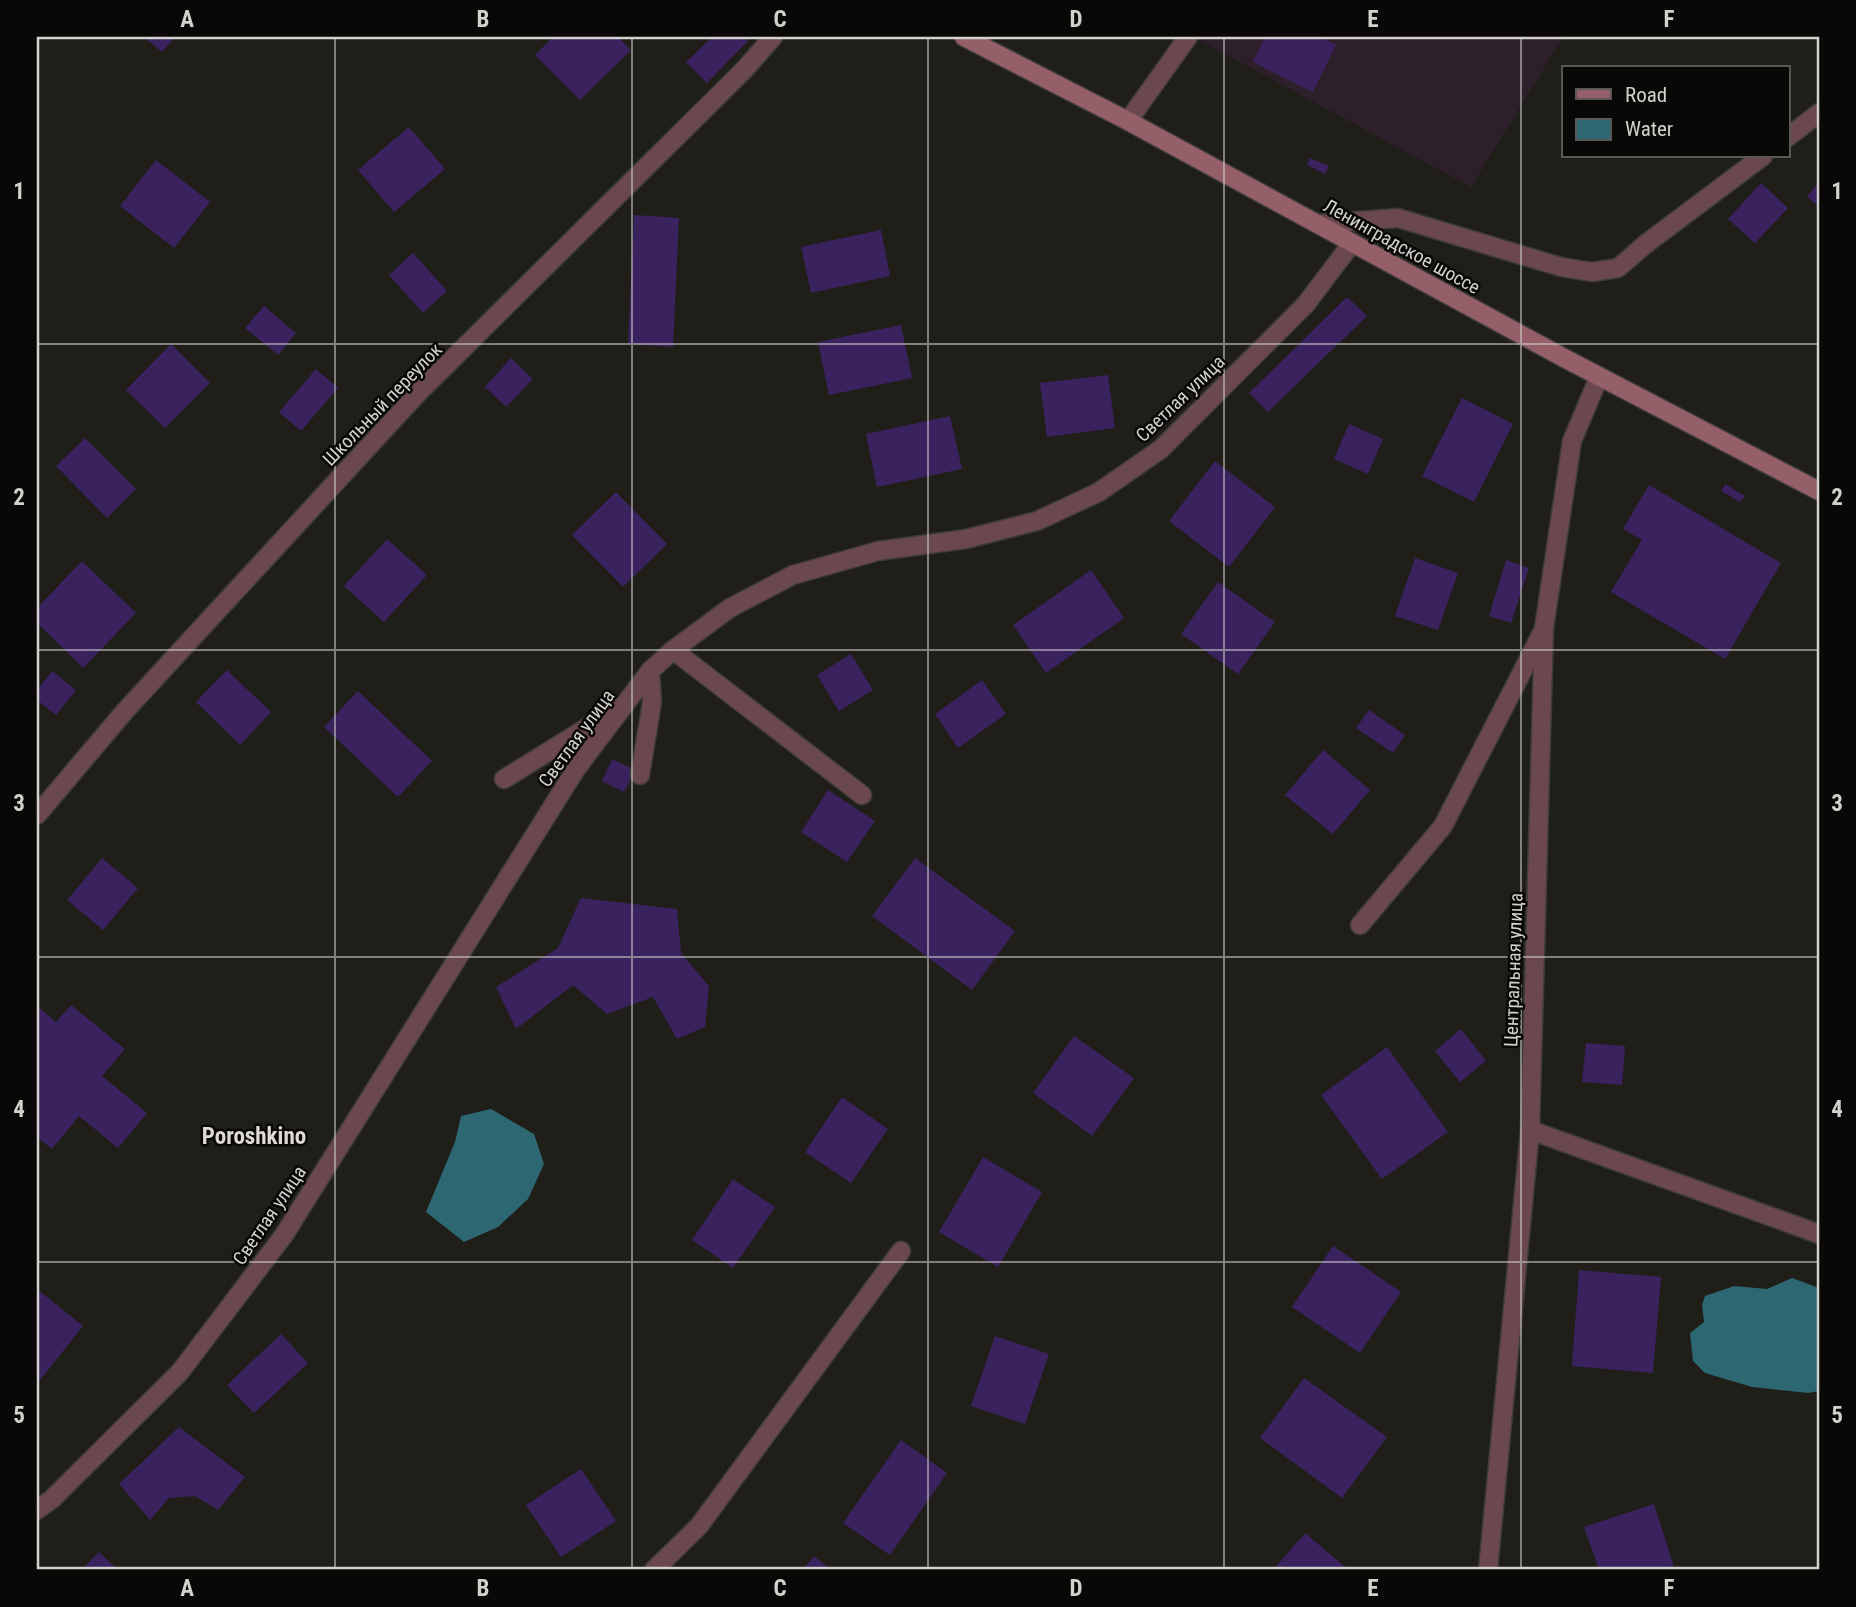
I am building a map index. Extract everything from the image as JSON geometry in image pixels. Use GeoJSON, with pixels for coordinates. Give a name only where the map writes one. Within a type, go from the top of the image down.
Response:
{"type":"FeatureCollection","features":[{"type":"Feature","properties":{"kind":"main road","name":"Ленинградское шоссе"},"geometry":{"type":"LineString","coordinates":[[964,37],[1128,121],[1599,377],[1819,491]]}},
{"type":"Feature","properties":{"kind":"street","name":"Школьный переулок"},"geometry":{"type":"LineString","coordinates":[[37,815],[125,711],[418,394],[744,70],[773,37]]}},
{"type":"Feature","properties":{"kind":"street"},"geometry":{"type":"LineString","coordinates":[[1128,121],[1188,37]]}},
{"type":"Feature","properties":{"kind":"street"},"geometry":{"type":"LineString","coordinates":[[1790,135],[1819,113]]}},
{"type":"Feature","properties":{"kind":"street"},"geometry":{"type":"LineString","coordinates":[[1319,224],[1398,218],[1561,267],[1592,272],[1618,268],[1760,158]]}},
{"type":"Feature","properties":{"kind":"street","name":"Светлая улица"},"geometry":{"type":"LineString","coordinates":[[37,1510],[52,1499],[180,1372],[284,1235],[576,769],[650,671],[673,650],[730,608],[793,575],[878,551],[966,539],[1037,521],[1099,492],[1161,449],[1306,304],[1352,243]]}},
{"type":"Feature","properties":{"kind":"street","name":"Центральная улица"},"geometry":{"type":"LineString","coordinates":[[1488,1570],[1530,1130],[1544,628],[1572,441],[1599,377]]}},
{"type":"Feature","properties":{"kind":"street"},"geometry":{"type":"LineString","coordinates":[[1360,925],[1443,826],[1544,628]]}},
{"type":"Feature","properties":{"kind":"street"},"geometry":{"type":"LineString","coordinates":[[673,650],[862,795]]}},
{"type":"Feature","properties":{"kind":"street"},"geometry":{"type":"LineString","coordinates":[[640,775],[652,702],[650,671]]}},
{"type":"Feature","properties":{"kind":"street"},"geometry":{"type":"LineString","coordinates":[[504,779],[625,704]]}},
{"type":"Feature","properties":{"kind":"street"},"geometry":{"type":"LineString","coordinates":[[1530,1130],[1819,1234]]}},
{"type":"Feature","properties":{"kind":"street"},"geometry":{"type":"LineString","coordinates":[[654,1570],[699,1525],[901,1251]]}},
{"type":"Feature","properties":{"kind":"shaded area"},"geometry":{"type":"Polygon","coordinates":[[[1194,37],[1563,37],[1471,187],[1194,37]]]}},
{"type":"Feature","properties":{"kind":"water"},"geometry":{"type":"Polygon","coordinates":[[[491,1109],[534,1134],[544,1164],[528,1199],[498,1227],[464,1242],[426,1212],[455,1142],[461,1116],[491,1109]]]}},
{"type":"Feature","properties":{"kind":"water"},"geometry":{"type":"Polygon","coordinates":[[[1792,1278],[1819,1288],[1819,1391],[1808,1393],[1752,1387],[1705,1373],[1693,1361],[1690,1333],[1704,1322],[1702,1305],[1705,1296],[1734,1286],[1767,1289],[1792,1278]]]}},
{"type":"Feature","properties":{"kind":"building"},"geometry":{"type":"Polygon","coordinates":[[[144,37],[175,37],[162,52],[144,37]]]}},
{"type":"Feature","properties":{"kind":"building"},"geometry":{"type":"Polygon","coordinates":[[[553,37],[618,37],[631,50],[580,100],[535,55],[553,37]]]}},
{"type":"Feature","properties":{"kind":"building"},"geometry":{"type":"Polygon","coordinates":[[[712,37],[744,37],[748,41],[707,83],[686,62],[712,37]]]}},
{"type":"Feature","properties":{"kind":"building"},"geometry":{"type":"Polygon","coordinates":[[[1265,37],[1320,37],[1336,45],[1313,92],[1253,62],[1265,37]]]}},
{"type":"Feature","properties":{"kind":"building"},"geometry":{"type":"Polygon","coordinates":[[[409,127],[445,169],[394,212],[358,170],[409,127]]]}},
{"type":"Feature","properties":{"kind":"building"},"geometry":{"type":"Polygon","coordinates":[[[1310,158],[1329,166],[1325,174],[1307,165],[1310,158]]]}},
{"type":"Feature","properties":{"kind":"building"},"geometry":{"type":"Polygon","coordinates":[[[156,160],[210,202],[174,248],[120,206],[156,160]]]}},
{"type":"Feature","properties":{"kind":"building"},"geometry":{"type":"Polygon","coordinates":[[[1819,182],[1819,207],[1807,196],[1819,182]]]}},
{"type":"Feature","properties":{"kind":"building"},"geometry":{"type":"Polygon","coordinates":[[[1761,183],[1788,208],[1755,243],[1728,219],[1761,183]]]}},
{"type":"Feature","properties":{"kind":"building"},"geometry":{"type":"Polygon","coordinates":[[[634,215],[679,218],[673,347],[628,344],[634,215]]]}},
{"type":"Feature","properties":{"kind":"building"},"geometry":{"type":"Polygon","coordinates":[[[881,230],[890,276],[811,293],[801,247],[881,230]]]}},
{"type":"Feature","properties":{"kind":"building"},"geometry":{"type":"Polygon","coordinates":[[[413,253],[447,291],[423,313],[389,275],[413,253]]]}},
{"type":"Feature","properties":{"kind":"building"},"geometry":{"type":"Polygon","coordinates":[[[1347,297],[1367,316],[1268,412],[1249,393],[1347,297]]]}},
{"type":"Feature","properties":{"kind":"building"},"geometry":{"type":"Polygon","coordinates":[[[264,306],[296,333],[278,355],[245,328],[264,306]]]}},
{"type":"Feature","properties":{"kind":"building"},"geometry":{"type":"Polygon","coordinates":[[[901,325],[912,378],[829,395],[818,342],[901,325]]]}},
{"type":"Feature","properties":{"kind":"building"},"geometry":{"type":"Polygon","coordinates":[[[171,344],[210,383],[165,428],[126,390],[171,344]]]}},
{"type":"Feature","properties":{"kind":"building"},"geometry":{"type":"Polygon","coordinates":[[[511,358],[533,379],[506,407],[485,387],[511,358]]]}},
{"type":"Feature","properties":{"kind":"building"},"geometry":{"type":"Polygon","coordinates":[[[316,369],[338,388],[301,431],[279,412],[316,369]]]}},
{"type":"Feature","properties":{"kind":"building"},"geometry":{"type":"Polygon","coordinates":[[[1108,375],[1115,428],[1047,437],[1040,383],[1108,375]]]}},
{"type":"Feature","properties":{"kind":"building"},"geometry":{"type":"Polygon","coordinates":[[[1462,398],[1513,424],[1474,502],[1422,476],[1462,398]]]}},
{"type":"Feature","properties":{"kind":"building"},"geometry":{"type":"Polygon","coordinates":[[[950,416],[962,469],[877,487],[866,434],[950,416]]]}},
{"type":"Feature","properties":{"kind":"building"},"geometry":{"type":"Polygon","coordinates":[[[1349,424],[1383,439],[1368,474],[1334,459],[1349,424]]]}},
{"type":"Feature","properties":{"kind":"building"},"geometry":{"type":"Polygon","coordinates":[[[85,438],[136,489],[107,518],[56,466],[85,438]]]}},
{"type":"Feature","properties":{"kind":"building"},"geometry":{"type":"Polygon","coordinates":[[[1215,461],[1275,507],[1229,567],[1169,521],[1215,461]]]}},
{"type":"Feature","properties":{"kind":"building"},"geometry":{"type":"Polygon","coordinates":[[[1725,484],[1745,496],[1740,502],[1721,491],[1725,484]]]}},
{"type":"Feature","properties":{"kind":"building"},"geometry":{"type":"Polygon","coordinates":[[[1649,485],[1781,563],[1725,659],[1611,592],[1642,540],[1623,529],[1649,485]]]}},
{"type":"Feature","properties":{"kind":"building"},"geometry":{"type":"Polygon","coordinates":[[[616,492],[667,544],[623,587],[572,535],[616,492]]]}},
{"type":"Feature","properties":{"kind":"building"},"geometry":{"type":"Polygon","coordinates":[[[387,539],[427,575],[384,622],[344,586],[387,539]]]}},
{"type":"Feature","properties":{"kind":"building"},"geometry":{"type":"Polygon","coordinates":[[[1415,558],[1458,573],[1438,630],[1395,616],[1415,558]]]}},
{"type":"Feature","properties":{"kind":"building"},"geometry":{"type":"Polygon","coordinates":[[[1506,560],[1529,568],[1511,623],[1489,616],[1506,560]]]}},
{"type":"Feature","properties":{"kind":"building"},"geometry":{"type":"Polygon","coordinates":[[[82,561],[136,613],[83,668],[37,623],[37,608],[82,561]]]}},
{"type":"Feature","properties":{"kind":"building"},"geometry":{"type":"Polygon","coordinates":[[[1091,570],[1124,618],[1046,673],[1013,625],[1091,570]]]}},
{"type":"Feature","properties":{"kind":"building"},"geometry":{"type":"Polygon","coordinates":[[[1218,582],[1275,622],[1238,674],[1181,634],[1218,582]]]}},
{"type":"Feature","properties":{"kind":"building"},"geometry":{"type":"Polygon","coordinates":[[[851,654],[873,690],[839,711],[817,675],[851,654]]]}},
{"type":"Feature","properties":{"kind":"building"},"geometry":{"type":"Polygon","coordinates":[[[227,670],[271,712],[240,745],[196,702],[227,670]]]}},
{"type":"Feature","properties":{"kind":"building"},"geometry":{"type":"Polygon","coordinates":[[[52,671],[76,690],[56,715],[37,700],[37,690],[52,671]]]}},
{"type":"Feature","properties":{"kind":"building"},"geometry":{"type":"Polygon","coordinates":[[[982,680],[1006,714],[958,748],[935,714],[982,680]]]}},
{"type":"Feature","properties":{"kind":"building"},"geometry":{"type":"Polygon","coordinates":[[[358,691],[432,761],[398,797],[324,727],[358,691]]]}},
{"type":"Feature","properties":{"kind":"building"},"geometry":{"type":"Polygon","coordinates":[[[1369,710],[1405,735],[1393,753],[1356,728],[1369,710]]]}},
{"type":"Feature","properties":{"kind":"building"},"geometry":{"type":"Polygon","coordinates":[[[1323,750],[1370,790],[1333,834],[1285,795],[1323,750]]]}},
{"type":"Feature","properties":{"kind":"building"},"geometry":{"type":"Polygon","coordinates":[[[612,759],[635,770],[624,792],[602,781],[612,759]]]}},
{"type":"Feature","properties":{"kind":"building"},"geometry":{"type":"Polygon","coordinates":[[[828,790],[875,821],[847,862],[801,832],[828,790]]]}},
{"type":"Feature","properties":{"kind":"building"},"geometry":{"type":"Polygon","coordinates":[[[102,858],[138,888],[103,930],[67,900],[102,858]]]}},
{"type":"Feature","properties":{"kind":"building"},"geometry":{"type":"Polygon","coordinates":[[[915,858],[1015,931],[972,990],[872,916],[915,858]]]}},
{"type":"Feature","properties":{"kind":"building"},"geometry":{"type":"Polygon","coordinates":[[[581,898],[677,909],[681,953],[709,986],[705,1027],[677,1039],[653,997],[607,1014],[573,985],[516,1029],[496,987],[558,948],[581,898]]]}},
{"type":"Feature","properties":{"kind":"building"},"geometry":{"type":"Polygon","coordinates":[[[71,1005],[125,1049],[102,1076],[147,1113],[118,1148],[79,1116],[52,1149],[37,1137],[37,1006],[56,1022],[71,1005]]]}},
{"type":"Feature","properties":{"kind":"building"},"geometry":{"type":"Polygon","coordinates":[[[1461,1029],[1486,1061],[1460,1082],[1435,1051],[1461,1029]]]}},
{"type":"Feature","properties":{"kind":"building"},"geometry":{"type":"Polygon","coordinates":[[[1074,1036],[1134,1078],[1092,1136],[1033,1093],[1074,1036]]]}},
{"type":"Feature","properties":{"kind":"building"},"geometry":{"type":"Polygon","coordinates":[[[1586,1043],[1625,1046],[1622,1085],[1582,1082],[1586,1043]]]}},
{"type":"Feature","properties":{"kind":"building"},"geometry":{"type":"Polygon","coordinates":[[[1387,1047],[1448,1132],[1382,1179],[1321,1095],[1387,1047]]]}},
{"type":"Feature","properties":{"kind":"building"},"geometry":{"type":"Polygon","coordinates":[[[842,1097],[888,1129],[851,1183],[805,1152],[842,1097]]]}},
{"type":"Feature","properties":{"kind":"building"},"geometry":{"type":"Polygon","coordinates":[[[983,1157],[1042,1192],[998,1267],[939,1232],[983,1157]]]}},
{"type":"Feature","properties":{"kind":"building"},"geometry":{"type":"Polygon","coordinates":[[[733,1179],[775,1207],[733,1268],[692,1240],[733,1179]]]}},
{"type":"Feature","properties":{"kind":"building"},"geometry":{"type":"Polygon","coordinates":[[[1333,1246],[1401,1292],[1360,1353],[1292,1307],[1333,1246]]]}},
{"type":"Feature","properties":{"kind":"building"},"geometry":{"type":"Polygon","coordinates":[[[1579,1270],[1661,1277],[1653,1373],[1572,1366],[1579,1270]]]}},
{"type":"Feature","properties":{"kind":"building"},"geometry":{"type":"Polygon","coordinates":[[[37,1289],[83,1326],[37,1384],[37,1289]]]}},
{"type":"Feature","properties":{"kind":"building"},"geometry":{"type":"Polygon","coordinates":[[[281,1334],[308,1363],[254,1413],[227,1385],[281,1334]]]}},
{"type":"Feature","properties":{"kind":"building"},"geometry":{"type":"Polygon","coordinates":[[[995,1336],[1049,1354],[1025,1424],[971,1406],[995,1336]]]}},
{"type":"Feature","properties":{"kind":"building"},"geometry":{"type":"Polygon","coordinates":[[[1304,1378],[1387,1437],[1342,1498],[1260,1438],[1304,1378]]]}},
{"type":"Feature","properties":{"kind":"building"},"geometry":{"type":"Polygon","coordinates":[[[179,1427],[245,1477],[218,1510],[195,1496],[169,1498],[150,1520],[119,1484],[179,1427]]]}},
{"type":"Feature","properties":{"kind":"building"},"geometry":{"type":"Polygon","coordinates":[[[901,1440],[947,1473],[890,1555],[843,1523],[901,1440]]]}},
{"type":"Feature","properties":{"kind":"building"},"geometry":{"type":"Polygon","coordinates":[[[581,1469],[616,1521],[561,1557],[526,1505],[581,1469]]]}},
{"type":"Feature","properties":{"kind":"building"},"geometry":{"type":"Polygon","coordinates":[[[1654,1504],[1675,1570],[1599,1570],[1584,1527],[1654,1504]]]}},
{"type":"Feature","properties":{"kind":"building"},"geometry":{"type":"Polygon","coordinates":[[[1305,1533],[1349,1570],[1273,1570],[1305,1533]]]}},
{"type":"Feature","properties":{"kind":"building"},"geometry":{"type":"Polygon","coordinates":[[[99,1552],[118,1570],[81,1570],[99,1552]]]}},
{"type":"Feature","properties":{"kind":"building"},"geometry":{"type":"Polygon","coordinates":[[[814,1556],[831,1570],[802,1570],[814,1556]]]}},
{"type":"Feature","properties":{"kind":"district","name":"Poroshkino"},"geometry":{"type":"Point","coordinates":[254,1136]}}]}
